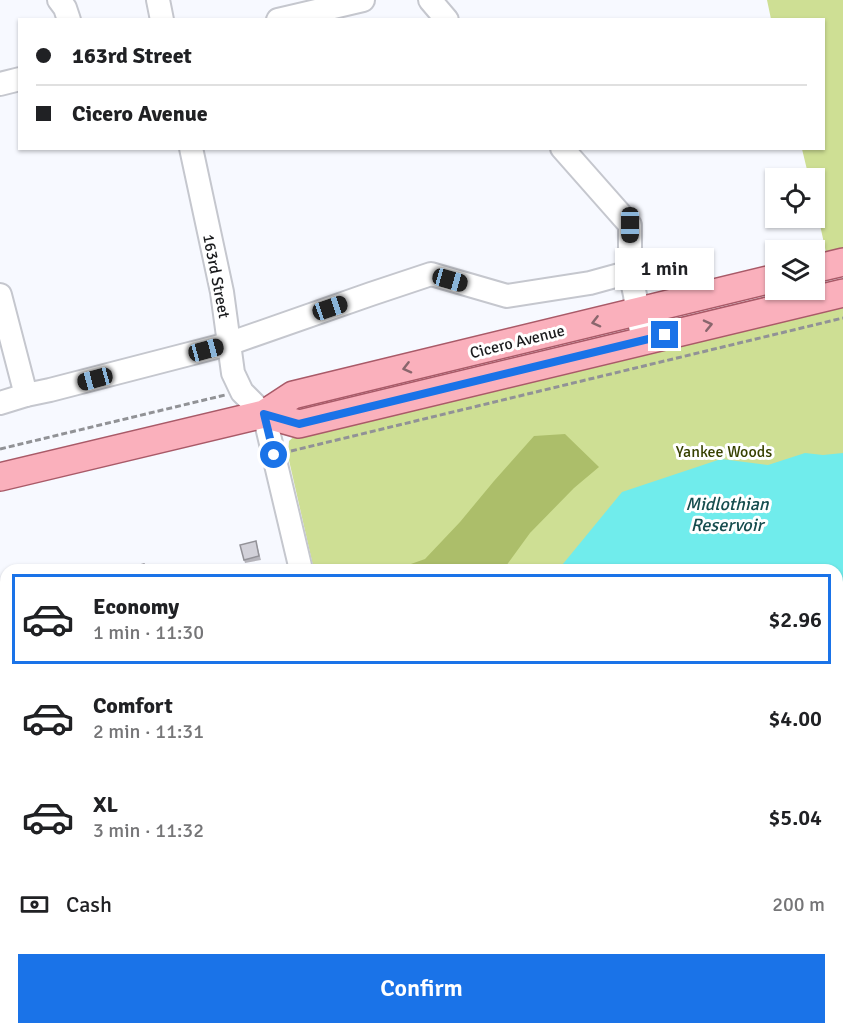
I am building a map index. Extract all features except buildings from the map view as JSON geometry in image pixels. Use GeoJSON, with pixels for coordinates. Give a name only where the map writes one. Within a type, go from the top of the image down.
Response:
{"type":"FeatureCollection","features":[{"type":"Feature","properties":{"kind":"main road"},"geometry":{"type":"LineString","coordinates":[[825,266],[843,262]]}},
{"type":"Feature","properties":{"kind":"main road","name":"Cicero Avenue"},"geometry":{"type":"LineString","coordinates":[[0,477],[264,414],[293,395],[765,281]]}},
{"type":"Feature","properties":{"kind":"main road","name":"Cicero Avenue"},"geometry":{"type":"LineString","coordinates":[[264,414],[299,424],[843,293]]}},
{"type":"Feature","properties":{"kind":"street"},"geometry":{"type":"LineString","coordinates":[[59,0],[68,18]]}},
{"type":"Feature","properties":{"kind":"street"},"geometry":{"type":"LineString","coordinates":[[158,0],[162,18]]}},
{"type":"Feature","properties":{"kind":"street"},"geometry":{"type":"LineString","coordinates":[[286,18],[363,0]]}},
{"type":"Feature","properties":{"kind":"street"},"geometry":{"type":"LineString","coordinates":[[430,0],[445,18]]}},
{"type":"Feature","properties":{"kind":"street"},"geometry":{"type":"LineString","coordinates":[[0,84],[18,80]]}},
{"type":"Feature","properties":{"kind":"street","name":"163rd Street"},"geometry":{"type":"LineString","coordinates":[[191,150],[222,292],[232,373],[242,392],[264,414]]}},
{"type":"Feature","properties":{"kind":"street"},"geometry":{"type":"LineString","coordinates":[[564,150],[630,225],[630,272],[643,340]]}},
{"type":"Feature","properties":{"kind":"street"},"geometry":{"type":"LineString","coordinates":[[0,403],[228,344],[431,274],[507,296],[590,282],[630,272]]}},
{"type":"Feature","properties":{"kind":"street"},"geometry":{"type":"LineString","coordinates":[[0,295],[26,395]]}},
{"type":"Feature","properties":{"kind":"street"},"geometry":{"type":"LineString","coordinates":[[264,414],[300,564]]}},
{"type":"Feature","properties":{"kind":"path"},"geometry":{"type":"LineString","coordinates":[[274,455],[843,318]]}},
{"type":"Feature","properties":{"kind":"path"},"geometry":{"type":"LineString","coordinates":[[0,449],[242,392]]}},
{"type":"Feature","properties":{"kind":"green space"},"geometry":{"type":"Polygon","coordinates":[[[767,0],[843,0],[843,253],[827,257],[821,228],[825,228],[825,168],[807,168],[802,150],[825,150],[825,18],[771,18],[767,0]]]}},
{"type":"Feature","properties":{"kind":"green space","name":"Yankee Woods"},"geometry":{"type":"Polygon","coordinates":[[[843,300],[843,564],[313,564],[288,456],[289,441],[300,431],[843,300]]]}},
{"type":"Feature","properties":{"kind":"green space"},"geometry":{"type":"Polygon","coordinates":[[[565,434],[599,467],[574,488],[530,533],[507,564],[411,564],[425,559],[534,436],[565,434]]]}},
{"type":"Feature","properties":{"kind":"water","name":"Midlothian Reservoir"},"geometry":{"type":"Polygon","coordinates":[[[805,453],[823,455],[843,453],[843,564],[563,564],[622,492],[721,459],[768,465],[805,453]]]}},
{"type":"Feature","properties":{"kind":"route"},"geometry":{"type":"LineString","coordinates":[[274,455],[264,414],[299,424],[665,335]]}}]}
